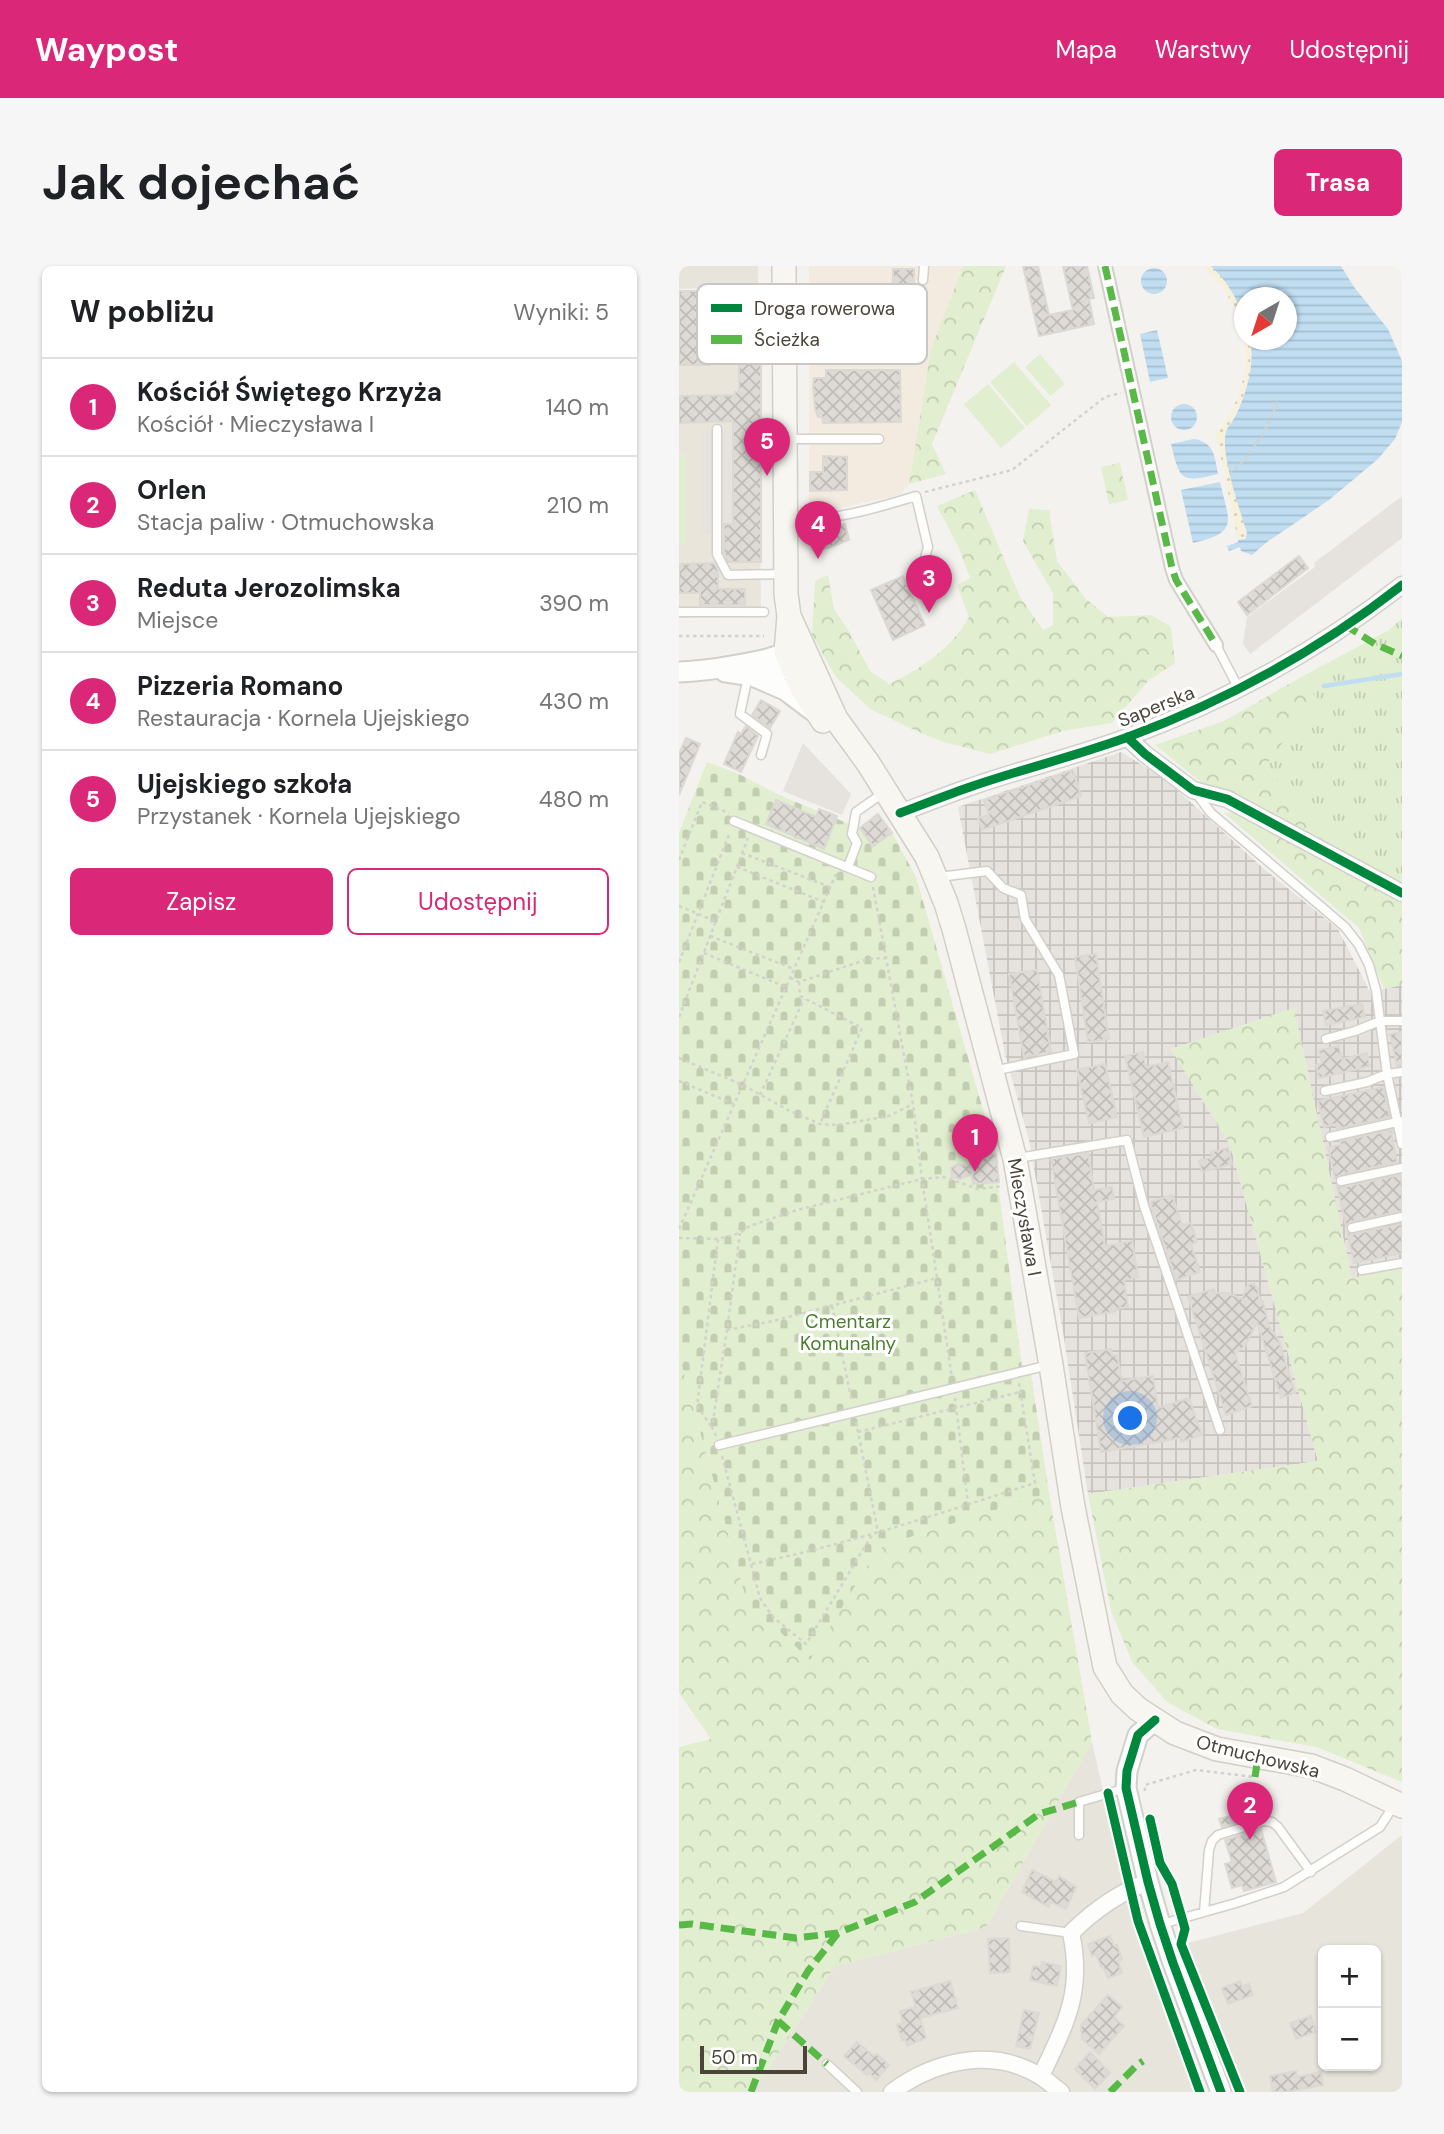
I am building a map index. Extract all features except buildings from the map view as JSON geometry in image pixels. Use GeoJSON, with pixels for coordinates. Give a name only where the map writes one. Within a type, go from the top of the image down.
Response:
{"type":"FeatureCollection","features":[{"type":"Feature","properties":{"kind":"main road"},"geometry":{"type":"LineString","coordinates":[[784,266],[784,284]]}},
{"type":"Feature","properties":{"kind":"main road"},"geometry":{"type":"LineString","coordinates":[[785,364],[786,574],[795,658]]}},
{"type":"Feature","properties":{"kind":"main road","name":"Mieczysława I"},"geometry":{"type":"LineString","coordinates":[[795,658],[803,690],[821,719],[860,769],[885,792]]}},
{"type":"Feature","properties":{"kind":"main road","name":"Mieczysława I"},"geometry":{"type":"LineString","coordinates":[[795,658],[868,763],[927,857],[954,929],[1020,1183],[1073,1507],[1096,1620],[1128,1679],[1155,1720]]}},
{"type":"Feature","properties":{"kind":"main road","name":"Otmuchowska"},"geometry":{"type":"LineString","coordinates":[[1155,1720],[1197,1743],[1311,1766],[1399,1804]]}},
{"type":"Feature","properties":{"kind":"street"},"geometry":{"type":"LineString","coordinates":[[1105,266],[1172,568],[1216,645]]}},
{"type":"Feature","properties":{"kind":"street","name":"Saperska"},"geometry":{"type":"LineString","coordinates":[[900,813],[971,787],[1127,737],[1206,705],[1334,632],[1402,584]]}},
{"type":"Feature","properties":{"kind":"street"},"geometry":{"type":"LineString","coordinates":[[679,672],[713,670],[766,659],[795,658]]}},
{"type":"Feature","properties":{"kind":"street"},"geometry":{"type":"LineString","coordinates":[[751,676],[774,674],[795,658]]}},
{"type":"Feature","properties":{"kind":"street"},"geometry":{"type":"LineString","coordinates":[[713,670],[751,676],[785,690],[821,719]]}},
{"type":"Feature","properties":{"kind":"street"},"geometry":{"type":"LineString","coordinates":[[1127,737],[1193,790],[1227,799],[1402,893]]}},
{"type":"Feature","properties":{"kind":"street"},"geometry":{"type":"LineString","coordinates":[[1155,1720],[1138,1735],[1127,1771],[1136,1791],[1148,1882],[1160,1924],[1221,2092]]}},
{"type":"Feature","properties":{"kind":"street"},"geometry":{"type":"LineString","coordinates":[[1041,2076],[1073,2004],[1074,1949],[1071,1933],[1099,1908],[1129,1889],[1148,1882]]}},
{"type":"Feature","properties":{"kind":"street"},"geometry":{"type":"LineString","coordinates":[[892,2092],[939,2067],[969,2060],[1009,2063],[1041,2076],[1062,2092]]}},
{"type":"Feature","properties":{"kind":"lane"},"geometry":{"type":"LineString","coordinates":[[923,266],[923,279]]}},
{"type":"Feature","properties":{"kind":"lane"},"geometry":{"type":"LineString","coordinates":[[717,429],[717,554],[729,575],[786,574]]}},
{"type":"Feature","properties":{"kind":"lane"},"geometry":{"type":"LineString","coordinates":[[785,439],[879,439]]}},
{"type":"Feature","properties":{"kind":"lane"},"geometry":{"type":"LineString","coordinates":[[785,521],[817,520],[915,496],[928,547],[920,576]]}},
{"type":"Feature","properties":{"kind":"lane"},"geometry":{"type":"LineString","coordinates":[[679,612],[764,612]]}},
{"type":"Feature","properties":{"kind":"lane"},"geometry":{"type":"LineString","coordinates":[[1216,645],[1239,688]]}},
{"type":"Feature","properties":{"kind":"lane"},"geometry":{"type":"LineString","coordinates":[[751,676],[740,714],[767,734],[761,755]]}},
{"type":"Feature","properties":{"kind":"lane"},"geometry":{"type":"LineString","coordinates":[[1193,790],[1211,813],[1345,927],[1359,945],[1377,990],[1387,1073],[1402,1144]]}},
{"type":"Feature","properties":{"kind":"lane"},"geometry":{"type":"LineString","coordinates":[[844,866],[857,844],[852,834],[856,812],[885,792]]}},
{"type":"Feature","properties":{"kind":"lane"},"geometry":{"type":"LineString","coordinates":[[734,821],[871,877]]}},
{"type":"Feature","properties":{"kind":"lane"},"geometry":{"type":"LineString","coordinates":[[936,878],[987,871],[1003,888],[1021,895],[1025,919],[1059,975],[1074,1054],[993,1071]]}},
{"type":"Feature","properties":{"kind":"lane"},"geometry":{"type":"LineString","coordinates":[[1326,1040],[1380,1021],[1402,1021]]}},
{"type":"Feature","properties":{"kind":"lane"},"geometry":{"type":"LineString","coordinates":[[1325,1091],[1367,1082],[1387,1073],[1402,1072]]}},
{"type":"Feature","properties":{"kind":"lane"},"geometry":{"type":"LineString","coordinates":[[1330,1137],[1399,1121]]}},
{"type":"Feature","properties":{"kind":"lane"},"geometry":{"type":"LineString","coordinates":[[1015,1159],[1127,1140],[1143,1206],[1220,1430]]}},
{"type":"Feature","properties":{"kind":"lane"},"geometry":{"type":"LineString","coordinates":[[1341,1181],[1402,1168]]}},
{"type":"Feature","properties":{"kind":"lane"},"geometry":{"type":"LineString","coordinates":[[1352,1228],[1402,1217]]}},
{"type":"Feature","properties":{"kind":"lane"},"geometry":{"type":"LineString","coordinates":[[1362,1270],[1402,1263]]}},
{"type":"Feature","properties":{"kind":"lane"},"geometry":{"type":"LineString","coordinates":[[719,1445],[1051,1365]]}},
{"type":"Feature","properties":{"kind":"lane"},"geometry":{"type":"LineString","coordinates":[[1079,1835],[1079,1802],[1136,1791]]}},
{"type":"Feature","properties":{"kind":"lane"},"geometry":{"type":"LineString","coordinates":[[1160,1924],[1284,1887],[1380,1827],[1399,1804]]}},
{"type":"Feature","properties":{"kind":"lane"},"geometry":{"type":"LineString","coordinates":[[1204,1912],[1209,1850],[1218,1835],[1264,1821],[1272,1822],[1311,1872]]}},
{"type":"Feature","properties":{"kind":"lane"},"geometry":{"type":"LineString","coordinates":[[1021,1926],[1071,1933]]}},
{"type":"Feature","properties":{"kind":"lane"},"geometry":{"type":"LineString","coordinates":[[827,2064],[857,2092]]}},
{"type":"Feature","properties":{"kind":"path"},"geometry":{"type":"LineString","coordinates":[[915,496],[939,487],[1012,470],[1105,397],[1133,391]]}},
{"type":"Feature","properties":{"kind":"path"},"geometry":{"type":"LineString","coordinates":[[1230,474],[1259,441],[1277,400]]}},
{"type":"Feature","properties":{"kind":"path"},"geometry":{"type":"LineString","coordinates":[[679,636],[764,636]]}},
{"type":"Feature","properties":{"kind":"path"},"geometry":{"type":"LineString","coordinates":[[679,860],[702,802],[736,816],[679,962]]}},
{"type":"Feature","properties":{"kind":"path"},"geometry":{"type":"LineString","coordinates":[[679,1017],[752,828]]}},
{"type":"Feature","properties":{"kind":"path"},"geometry":{"type":"LineString","coordinates":[[742,853],[830,887]]}},
{"type":"Feature","properties":{"kind":"path"},"geometry":{"type":"LineString","coordinates":[[679,1229],[830,887],[844,866]]}},
{"type":"Feature","properties":{"kind":"path"},"geometry":{"type":"LineString","coordinates":[[737,867],[824,902]]}},
{"type":"Feature","properties":{"kind":"path"},"geometry":{"type":"LineString","coordinates":[[871,877],[913,1104],[968,1504]]}},
{"type":"Feature","properties":{"kind":"path"},"geometry":{"type":"LineString","coordinates":[[679,906],[716,921]]}},
{"type":"Feature","properties":{"kind":"path"},"geometry":{"type":"LineString","coordinates":[[710,936],[794,969]]}},
{"type":"Feature","properties":{"kind":"path"},"geometry":{"type":"LineString","coordinates":[[703,953],[786,987]]}},
{"type":"Feature","properties":{"kind":"path"},"geometry":{"type":"LineString","coordinates":[[790,978],[799,982],[867,959],[886,958]]}},
{"type":"Feature","properties":{"kind":"path"},"geometry":{"type":"LineString","coordinates":[[799,982],[800,996],[862,1028],[820,1124]]}},
{"type":"Feature","properties":{"kind":"path"},"geometry":{"type":"LineString","coordinates":[[760,1095],[804,998]]}},
{"type":"Feature","properties":{"kind":"path"},"geometry":{"type":"LineString","coordinates":[[679,1058],[743,1085],[788,1111],[820,1124],[838,1125],[889,1116],[913,1104]]}},
{"type":"Feature","properties":{"kind":"path"},"geometry":{"type":"LineString","coordinates":[[679,1081],[734,1104]]}},
{"type":"Feature","properties":{"kind":"path"},"geometry":{"type":"LineString","coordinates":[[679,1238],[718,1239],[797,1210],[922,1179],[944,1177],[978,1189],[1020,1183]]}},
{"type":"Feature","properties":{"kind":"path"},"geometry":{"type":"LineString","coordinates":[[712,1427],[740,1233]]}},
{"type":"Feature","properties":{"kind":"path"},"geometry":{"type":"LineString","coordinates":[[718,1239],[698,1406],[712,1427],[719,1445],[760,1598],[773,1617],[806,1644],[872,1535]]}},
{"type":"Feature","properties":{"kind":"path"},"geometry":{"type":"LineString","coordinates":[[727,1330],[773,1321],[937,1278]]}},
{"type":"Feature","properties":{"kind":"path"},"geometry":{"type":"LineString","coordinates":[[752,1564],[872,1535],[1035,1483],[1017,1373]]}},
{"type":"Feature","properties":{"kind":"path"},"geometry":{"type":"LineString","coordinates":[[858,1432],[1020,1392]]}},
{"type":"Feature","properties":{"kind":"path"},"geometry":{"type":"LineString","coordinates":[[1136,1791],[1145,1785],[1196,1770],[1255,1777]]}},
{"type":"Feature","properties":{"kind":"shaded area"},"geometry":{"type":"Polygon","coordinates":[[[679,266],[758,266],[758,284],[697,284],[697,288],[679,289],[679,266]]]}},
{"type":"Feature","properties":{"kind":"shaded area"},"geometry":{"type":"Polygon","coordinates":[[[809,266],[963,266],[931,349],[909,484],[900,495],[809,514],[809,364],[927,364],[927,284],[809,284],[809,266]]]}},
{"type":"Feature","properties":{"kind":"shaded area"},"geometry":{"type":"Polygon","coordinates":[[[679,291],[697,291],[697,364],[759,364],[761,617],[679,618],[679,291]]]}},
{"type":"Feature","properties":{"kind":"shaded area"},"geometry":{"type":"Polygon","coordinates":[[[731,430],[732,524],[712,524],[711,534],[701,534],[701,431],[731,430]]]}},
{"type":"Feature","properties":{"kind":"shaded area"},"geometry":{"type":"Polygon","coordinates":[[[1402,496],[1402,538],[1250,654],[1243,644],[1247,617],[1315,567],[1314,563],[1402,496]]]}},
{"type":"Feature","properties":{"kind":"shaded area"},"geometry":{"type":"Polygon","coordinates":[[[803,743],[851,794],[842,815],[783,791],[803,743]]]}},
{"type":"Feature","properties":{"kind":"shaded area"},"geometry":{"type":"Polygon","coordinates":[[[1121,752],[1165,779],[1263,868],[1338,929],[1370,992],[1402,985],[1402,1268],[1352,1279],[1294,1008],[1171,1049],[1230,1145],[1318,1461],[1088,1494],[1029,1140],[1005,1054],[958,807],[1121,752]]]}},
{"type":"Feature","properties":{"kind":"shaded area"},"geometry":{"type":"Polygon","coordinates":[[[1092,1742],[1134,1927],[1196,2092],[753,2092],[835,1966],[986,1927],[1092,1742]]]}},
{"type":"Feature","properties":{"kind":"shaded area"},"geometry":{"type":"Polygon","coordinates":[[[1402,1835],[1402,2092],[1245,2092],[1188,1943],[1303,1913],[1402,1835]]]}},
{"type":"Feature","properties":{"kind":"green space"},"geometry":{"type":"Polygon","coordinates":[[[963,266],[1006,266],[932,444],[946,474],[909,484],[931,349],[963,266]]]}},
{"type":"Feature","properties":{"kind":"green space"},"geometry":{"type":"Polygon","coordinates":[[[1040,354],[1065,384],[1050,396],[1025,367],[1040,354]]]}},
{"type":"Feature","properties":{"kind":"green space"},"geometry":{"type":"Polygon","coordinates":[[[1014,362],[1051,405],[1027,426],[990,382],[1014,362]]]}},
{"type":"Feature","properties":{"kind":"green space"},"geometry":{"type":"Polygon","coordinates":[[[988,384],[1025,428],[1001,448],[964,404],[988,384]]]}},
{"type":"Feature","properties":{"kind":"green space"},"geometry":{"type":"Polygon","coordinates":[[[679,453],[685,453],[686,543],[679,543],[679,453]]]}},
{"type":"Feature","properties":{"kind":"green space"},"geometry":{"type":"Polygon","coordinates":[[[1120,463],[1128,500],[1109,504],[1101,467],[1120,463]]]}},
{"type":"Feature","properties":{"kind":"green space"},"geometry":{"type":"Polygon","coordinates":[[[975,490],[1020,597],[1043,630],[1053,625],[1053,593],[1023,541],[1029,509],[1049,510],[1057,561],[1085,598],[1108,617],[1151,615],[1171,627],[1175,663],[1148,681],[1112,723],[1063,731],[990,754],[944,742],[870,709],[836,677],[812,635],[815,581],[828,575],[834,609],[870,671],[889,684],[912,672],[945,648],[969,617],[957,585],[970,578],[959,548],[937,506],[975,490]]]}},
{"type":"Feature","properties":{"kind":"green space"},"geometry":{"type":"Polygon","coordinates":[[[1402,618],[1402,903],[1368,882],[1265,766],[1316,699],[1303,676],[1389,630],[1402,618]]]}},
{"type":"Feature","properties":{"kind":"green space"},"geometry":{"type":"Polygon","coordinates":[[[1303,676],[1316,699],[1265,766],[1343,854],[1235,797],[1202,783],[1155,745],[1224,721],[1303,676]]]}},
{"type":"Feature","properties":{"kind":"green space","name":"Cmentarz Komunalny"},"geometry":{"type":"Polygon","coordinates":[[[707,762],[859,828],[873,846],[892,833],[916,877],[997,1158],[1023,1374],[1031,1374],[1049,1493],[885,1545],[875,1553],[810,1660],[779,1631],[754,1614],[747,1602],[679,1355],[679,833],[707,762]]]}},
{"type":"Feature","properties":{"kind":"green space"},"geometry":{"type":"Polygon","coordinates":[[[1237,812],[1402,903],[1402,985],[1384,989],[1359,928],[1224,813],[1237,812]]]}},
{"type":"Feature","properties":{"kind":"green space"},"geometry":{"type":"Polygon","coordinates":[[[1294,1008],[1352,1278],[1402,1268],[1402,1782],[1316,1747],[1217,1729],[1167,1702],[1132,1662],[1111,1611],[1088,1494],[1318,1461],[1230,1145],[1171,1049],[1294,1008]]]}},
{"type":"Feature","properties":{"kind":"green space"},"geometry":{"type":"Polygon","coordinates":[[[679,1355],[747,1602],[754,1614],[779,1631],[810,1659],[875,1553],[885,1545],[1049,1493],[1092,1742],[986,1927],[835,1966],[753,2092],[679,2092],[679,1747],[711,1739],[679,1693],[679,1355]]]}},
{"type":"Feature","properties":{"kind":"sand"},"geometry":{"type":"Polygon","coordinates":[[[1201,266],[1211,266],[1226,282],[1234,294],[1234,309],[1229,298],[1217,281],[1201,266]]]}},
{"type":"Feature","properties":{"kind":"sand"},"geometry":{"type":"Polygon","coordinates":[[[1246,350],[1251,350],[1250,374],[1243,397],[1226,432],[1230,474],[1247,533],[1245,539],[1238,540],[1216,434],[1236,401],[1243,378],[1246,350]]]}},
{"type":"Feature","properties":{"kind":"water"},"geometry":{"type":"Polygon","coordinates":[[[1211,266],[1341,266],[1354,287],[1388,329],[1402,361],[1402,422],[1395,439],[1378,459],[1329,500],[1252,555],[1241,551],[1240,547],[1229,551],[1227,546],[1245,539],[1247,533],[1228,468],[1226,432],[1247,387],[1251,350],[1297,350],[1297,287],[1234,287],[1234,296],[1211,266]]]}},
{"type":"Feature","properties":{"kind":"water"},"geometry":{"type":"Polygon","coordinates":[[[1154,268],[1163,272],[1167,281],[1163,290],[1154,294],[1145,290],[1141,281],[1145,272],[1154,268]]]}},
{"type":"Feature","properties":{"kind":"water"},"geometry":{"type":"Polygon","coordinates":[[[1157,330],[1168,378],[1150,382],[1140,334],[1157,330]]]}},
{"type":"Feature","properties":{"kind":"water"},"geometry":{"type":"Polygon","coordinates":[[[1184,404],[1193,408],[1197,417],[1193,426],[1184,430],[1175,426],[1171,417],[1175,408],[1184,404]]]}},
{"type":"Feature","properties":{"kind":"water"},"geometry":{"type":"Polygon","coordinates":[[[1194,439],[1210,447],[1218,474],[1189,478],[1180,472],[1171,444],[1194,439]]]}},
{"type":"Feature","properties":{"kind":"water"},"geometry":{"type":"Polygon","coordinates":[[[1220,482],[1228,516],[1225,529],[1208,539],[1193,543],[1181,490],[1220,482]]]}},
{"type":"Feature","properties":{"kind":"waterway"},"geometry":{"type":"LineString","coordinates":[[1324,686],[1402,674]]}},
{"type":"Feature","properties":{"kind":"marked path"},"geometry":{"type":"LineString","coordinates":[[1105,266],[1172,568],[1176,580],[1216,645]]}},
{"type":"Feature","properties":{"kind":"marked path"},"geometry":{"type":"LineString","coordinates":[[1345,625],[1375,644],[1402,656]]}},
{"type":"Feature","properties":{"kind":"marked path"},"geometry":{"type":"LineString","coordinates":[[1255,1777],[1258,1757]]}},
{"type":"Feature","properties":{"kind":"marked path"},"geometry":{"type":"LineString","coordinates":[[679,1925],[692,1924],[796,1938],[838,1933],[915,1902],[1039,1814],[1079,1802]]}},
{"type":"Feature","properties":{"kind":"marked path"},"geometry":{"type":"LineString","coordinates":[[751,2092],[778,2021],[808,1971],[838,1933]]}},
{"type":"Feature","properties":{"kind":"marked path"},"geometry":{"type":"LineString","coordinates":[[778,2021],[827,2064]]}},
{"type":"Feature","properties":{"kind":"marked path"},"geometry":{"type":"LineString","coordinates":[[1110,2092],[1143,2061]]}},
{"type":"Feature","properties":{"kind":"cycle path"},"geometry":{"type":"LineString","coordinates":[[900,813],[990,780],[1128,737],[1201,707],[1305,652],[1402,585]]}},
{"type":"Feature","properties":{"kind":"cycle path"},"geometry":{"type":"LineString","coordinates":[[1127,737],[1193,790],[1227,799],[1402,893]]}},
{"type":"Feature","properties":{"kind":"cycle path"},"geometry":{"type":"LineString","coordinates":[[1155,1720],[1138,1735],[1127,1771],[1126,1788],[1160,1924],[1221,2092]]}},
{"type":"Feature","properties":{"kind":"cycle path"},"geometry":{"type":"LineString","coordinates":[[1108,1793],[1138,1921],[1200,2092]]}},
{"type":"Feature","properties":{"kind":"cycle path"},"geometry":{"type":"LineString","coordinates":[[1150,1819],[1160,1863],[1172,1884],[1185,1929],[1181,1944],[1240,2092]]}},
{"type":"Feature","properties":{"kind":"place","name":"Ujejskiego szkoła"},"geometry":{"type":"Point","coordinates":[767,476]}},
{"type":"Feature","properties":{"kind":"place","name":"Pizzeria Romano"},"geometry":{"type":"Point","coordinates":[818,559]}},
{"type":"Feature","properties":{"kind":"place","name":"Reduta Jerozolimska"},"geometry":{"type":"Point","coordinates":[929,613]}},
{"type":"Feature","properties":{"kind":"place","name":"Kościół Świętego Krzyża"},"geometry":{"type":"Point","coordinates":[975,1172]}},
{"type":"Feature","properties":{"kind":"place","name":"Orlen"},"geometry":{"type":"Point","coordinates":[1250,1840]}}]}
